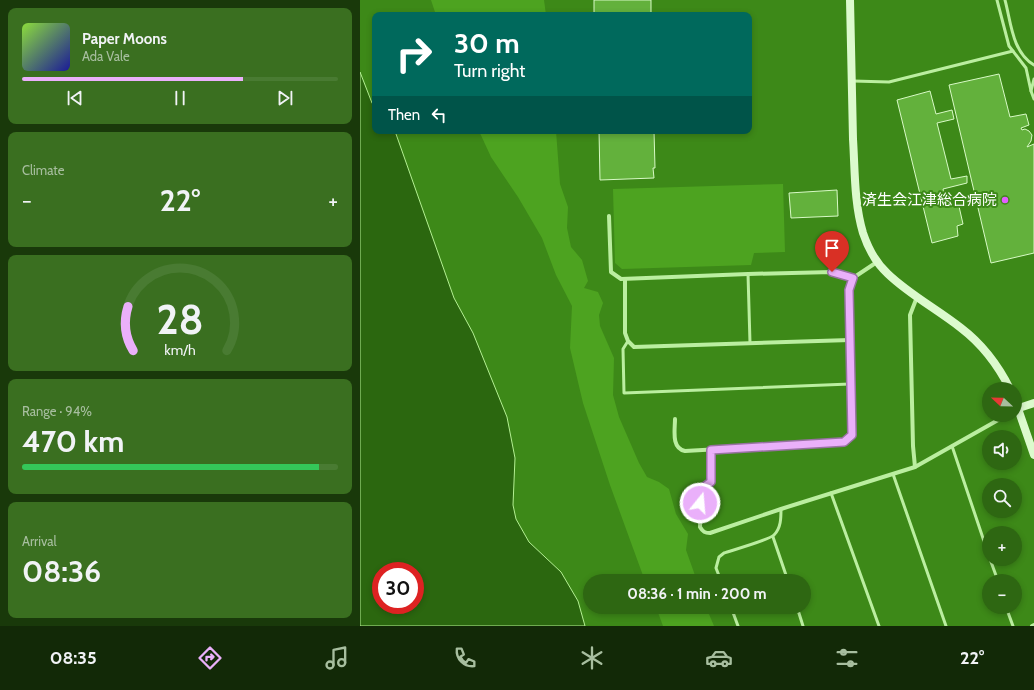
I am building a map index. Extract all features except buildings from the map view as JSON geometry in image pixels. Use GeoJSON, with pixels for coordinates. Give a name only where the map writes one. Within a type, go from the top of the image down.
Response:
{"type":"FeatureCollection","features":[{"type":"Feature","properties":{"kind":"street"},"geometry":{"type":"LineString","coordinates":[[850,0],[851,81],[857,201],[863,232],[869,248],[887,273],[917,298],[951,320],[972,338],[993,360],[1006,382]]}},
{"type":"Feature","properties":{"kind":"street"},"geometry":{"type":"LineString","coordinates":[[608,216],[611,272],[621,280],[832,272],[853,278]]}},
{"type":"Feature","properties":{"kind":"street"},"geometry":{"type":"LineString","coordinates":[[675,419],[675,444],[678,449],[685,451],[844,442],[852,435],[849,290],[853,278],[877,261]]}},
{"type":"Feature","properties":{"kind":"street"},"geometry":{"type":"LineString","coordinates":[[625,280],[625,332],[628,341],[634,347],[850,340]]}},
{"type":"Feature","properties":{"kind":"street"},"geometry":{"type":"LineString","coordinates":[[915,467],[913,446],[910,315],[917,298]]}},
{"type":"Feature","properties":{"kind":"street"},"geometry":{"type":"LineString","coordinates":[[1022,405],[1034,403]]}},
{"type":"Feature","properties":{"kind":"street"},"geometry":{"type":"LineString","coordinates":[[711,450],[711,482],[702,487],[700,491],[700,527],[702,531],[706,533],[710,533],[915,467],[995,422]]}},
{"type":"Feature","properties":{"kind":"street"},"geometry":{"type":"LineString","coordinates":[[1022,422],[1034,455]]}},
{"type":"Feature","properties":{"kind":"lane"},"geometry":{"type":"LineString","coordinates":[[997,0],[1009,46],[1026,68],[1034,98]]}},
{"type":"Feature","properties":{"kind":"lane"},"geometry":{"type":"LineString","coordinates":[[1005,0],[1016,45],[1022,56],[1034,65]]}},
{"type":"Feature","properties":{"kind":"lane"},"geometry":{"type":"LineString","coordinates":[[851,81],[889,82],[1013,51]]}},
{"type":"Feature","properties":{"kind":"lane"},"geometry":{"type":"LineString","coordinates":[[1032,91],[1034,79]]}},
{"type":"Feature","properties":{"kind":"lane"},"geometry":{"type":"LineString","coordinates":[[748,274],[750,343]]}},
{"type":"Feature","properties":{"kind":"lane"},"geometry":{"type":"LineString","coordinates":[[628,341],[623,348],[624,393],[850,384]]}},
{"type":"Feature","properties":{"kind":"lane"},"geometry":{"type":"LineString","coordinates":[[952,446],[982,535]]}},
{"type":"Feature","properties":{"kind":"lane"},"geometry":{"type":"LineString","coordinates":[[893,474],[946,626]]}},
{"type":"Feature","properties":{"kind":"lane"},"geometry":{"type":"LineString","coordinates":[[831,493],[879,626]]}},
{"type":"Feature","properties":{"kind":"lane"},"geometry":{"type":"LineString","coordinates":[[718,574],[716,568],[719,557],[724,553],[773,537],[780,522],[781,509]]}},
{"type":"Feature","properties":{"kind":"lane"},"geometry":{"type":"LineString","coordinates":[[773,537],[786,574]]}},
{"type":"Feature","properties":{"kind":"lane"},"geometry":{"type":"LineString","coordinates":[[734,614],[738,626]]}},
{"type":"Feature","properties":{"kind":"lane"},"geometry":{"type":"LineString","coordinates":[[799,614],[803,626]]}},
{"type":"Feature","properties":{"kind":"lane"},"geometry":{"type":"LineString","coordinates":[[1009,614],[1013,626]]}},
{"type":"Feature","properties":{"kind":"shaded area"},"geometry":{"type":"Polygon","coordinates":[[[431,0],[544,0],[546,12],[435,12],[431,0]]]}},
{"type":"Feature","properties":{"kind":"shaded area"},"geometry":{"type":"Polygon","coordinates":[[[360,72],[372,103],[372,134],[396,134],[454,298],[473,333],[507,417],[515,458],[513,505],[516,519],[529,542],[561,572],[578,601],[585,626],[360,626],[360,72]]]}},
{"type":"Feature","properties":{"kind":"shaded area"},"geometry":{"type":"Polygon","coordinates":[[[480,134],[556,134],[560,184],[568,207],[567,228],[571,247],[582,260],[588,281],[584,288],[598,292],[603,303],[599,315],[600,326],[614,358],[613,395],[619,417],[639,463],[647,477],[659,482],[669,489],[676,514],[688,534],[686,550],[695,574],[642,574],[610,485],[583,403],[570,348],[572,306],[556,275],[542,238],[518,197],[491,157],[480,134]]]}},
{"type":"Feature","properties":{"kind":"shaded area"},"geometry":{"type":"Polygon","coordinates":[[[783,184],[785,252],[754,253],[751,265],[622,269],[615,263],[613,189],[783,184]]]}},
{"type":"Feature","properties":{"kind":"shaded area"},"geometry":{"type":"Polygon","coordinates":[[[659,614],[709,614],[714,626],[663,626],[659,614]]]}},
{"type":"Feature","properties":{"kind":"place","name":"済生会江津総合病院"},"geometry":{"type":"Point","coordinates":[1005,200]}},
{"type":"Feature","properties":{"kind":"route"},"geometry":{"type":"LineString","coordinates":[[700,503],[700,491],[702,487],[711,482],[711,450],[844,442],[852,435],[849,290],[853,278],[832,272]]}}]}
